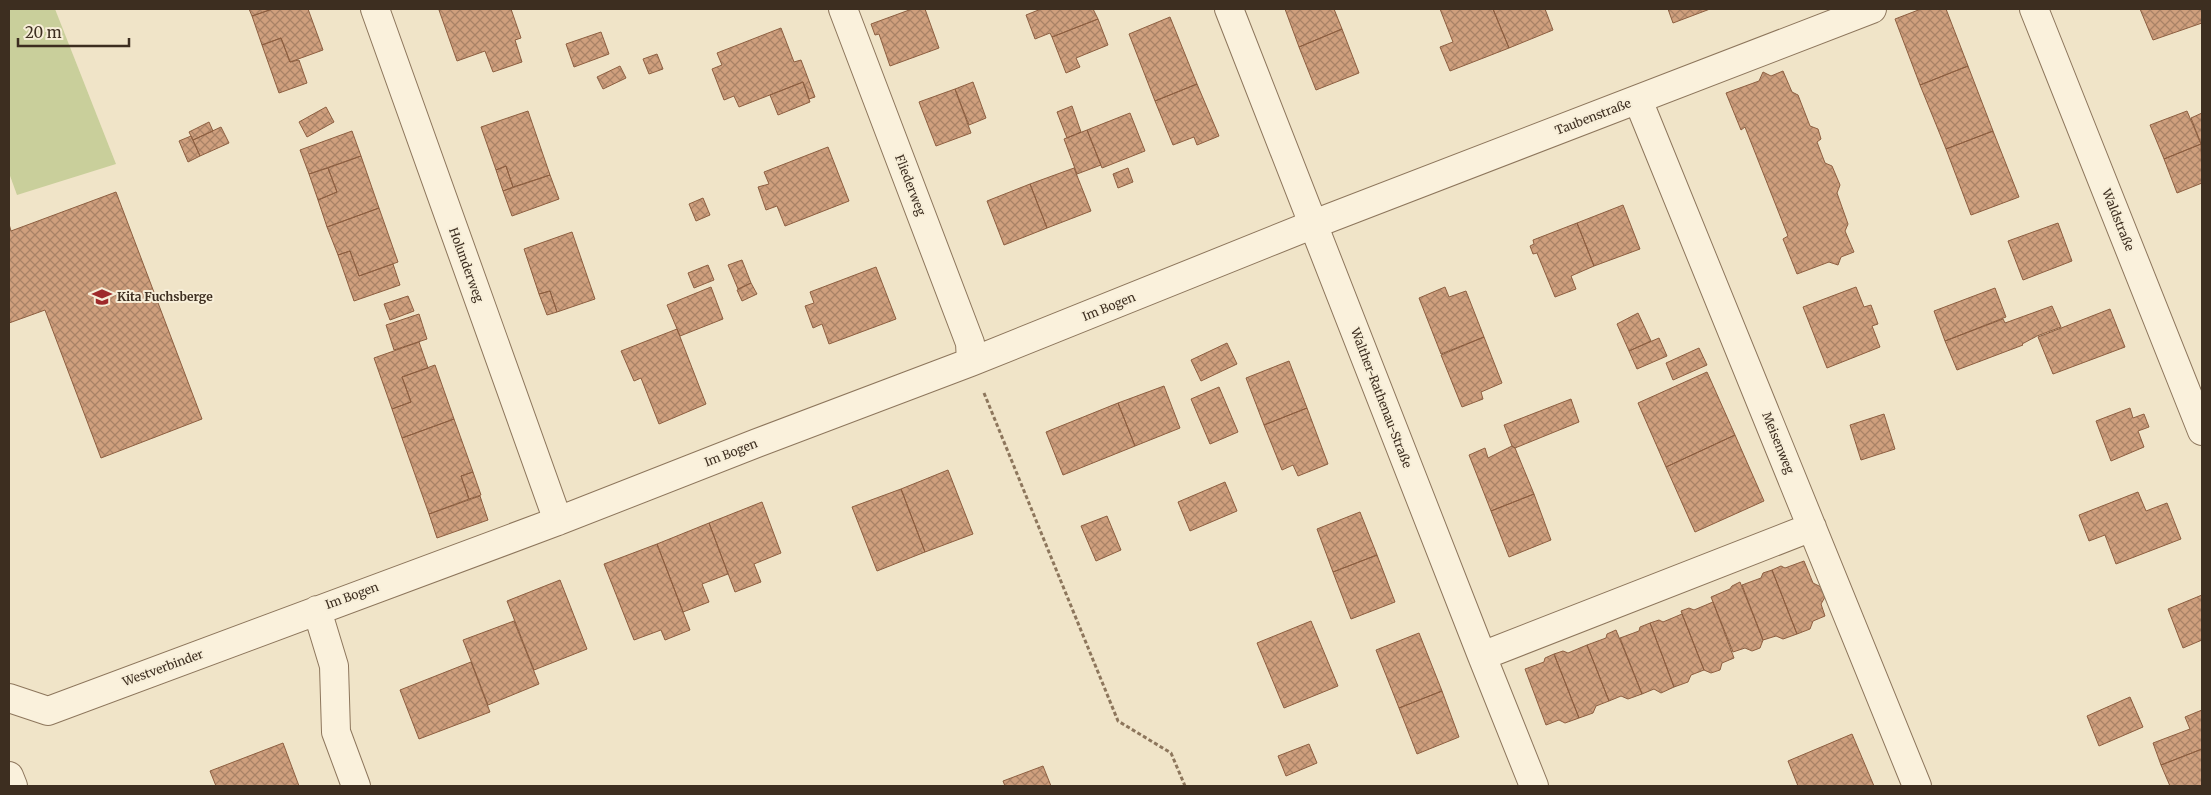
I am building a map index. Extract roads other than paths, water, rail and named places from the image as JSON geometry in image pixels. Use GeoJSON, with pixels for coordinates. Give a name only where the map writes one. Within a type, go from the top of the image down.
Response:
{"type":"FeatureCollection","features":[{"type":"Feature","properties":{"kind":"street","name":"Holunderweg"},"geometry":{"type":"LineString","coordinates":[[375,9],[558,521]]}},
{"type":"Feature","properties":{"kind":"street","name":"Fliederweg"},"geometry":{"type":"LineString","coordinates":[[843,9],[970,343],[971,362]]}},
{"type":"Feature","properties":{"kind":"street","name":"Walther-Rathenau-Straße"},"geometry":{"type":"LineString","coordinates":[[1229,9],[1534,786]]}},
{"type":"Feature","properties":{"kind":"street","name":"Taubenstraße"},"geometry":{"type":"LineString","coordinates":[[1314,224],[1872,9]]}},
{"type":"Feature","properties":{"kind":"street","name":"Waldstraße"},"geometry":{"type":"LineString","coordinates":[[2034,9],[2202,431]]}},
{"type":"Feature","properties":{"kind":"street","name":"Meisenweg"},"geometry":{"type":"LineString","coordinates":[[1638,100],[1917,786]]}},
{"type":"Feature","properties":{"kind":"street","name":"Im Bogen"},"geometry":{"type":"LineString","coordinates":[[356,786],[336,732],[334,666],[317,610],[558,521],[757,442],[971,362],[1314,224]]}},
{"type":"Feature","properties":{"kind":"street"},"geometry":{"type":"LineString","coordinates":[[1482,656],[1812,527]]}},
{"type":"Feature","properties":{"kind":"street","name":"Westverbinder"},"geometry":{"type":"LineString","coordinates":[[9,698],[48,711],[317,610]]}},
{"type":"Feature","properties":{"kind":"street"},"geometry":{"type":"LineString","coordinates":[[9,776],[13,786]]}},
{"type":"Feature","properties":{"kind":"place","name":"Kita Fuchsberge"},"geometry":{"type":"Point","coordinates":[102,297]}}]}
